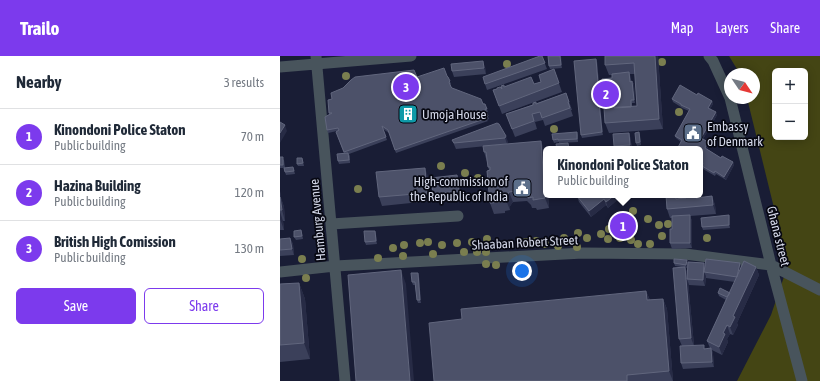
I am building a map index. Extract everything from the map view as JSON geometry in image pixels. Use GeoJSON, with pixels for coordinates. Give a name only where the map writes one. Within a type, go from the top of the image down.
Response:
{"type":"FeatureCollection","features":[{"type":"Feature","properties":{"kind":"street"},"geometry":{"type":"LineString","coordinates":[[280,67],[316,60],[412,56]]}},
{"type":"Feature","properties":{"kind":"street","name":"Ghana street"},"geometry":{"type":"LineString","coordinates":[[709,56],[713,61],[724,85]]}},
{"type":"Feature","properties":{"kind":"street","name":"Hamburg Avenue"},"geometry":{"type":"LineString","coordinates":[[316,60],[345,381]]}},
{"type":"Feature","properties":{"kind":"street","name":"Ghana street"},"geometry":{"type":"LineString","coordinates":[[732,104],[802,381]]}},
{"type":"Feature","properties":{"kind":"street"},"geometry":{"type":"LineString","coordinates":[[331,224],[458,216]]}},
{"type":"Feature","properties":{"kind":"street","name":"Shaaban Robert Street"},"geometry":{"type":"LineString","coordinates":[[280,272],[335,266],[583,254],[685,254],[772,265]]}},
{"type":"Feature","properties":{"kind":"street"},"geometry":{"type":"LineString","coordinates":[[772,265],[820,290]]}},
{"type":"Feature","properties":{"kind":"shaded area"},"geometry":{"type":"Polygon","coordinates":[[[729,56],[820,56],[820,381],[737,381],[771,315],[788,265],[748,104],[760,104],[760,68],[736,68],[729,56]]]}},
{"type":"Feature","properties":{"kind":"building"},"geometry":{"type":"Polygon","coordinates":[[[542,56],[545,63],[485,84],[483,77],[542,56]]]}},
{"type":"Feature","properties":{"kind":"building"},"geometry":{"type":"Polygon","coordinates":[[[548,56],[560,56],[561,65],[549,66],[548,56]]]}},
{"type":"Feature","properties":{"kind":"building"},"geometry":{"type":"Polygon","coordinates":[[[605,56],[655,56],[659,119],[605,123],[604,108],[637,106],[634,63],[605,65],[605,56]]]}},
{"type":"Feature","properties":{"kind":"building"},"geometry":{"type":"Polygon","coordinates":[[[596,59],[598,83],[602,82],[602,79],[612,78],[612,74],[629,72],[630,82],[632,81],[634,100],[631,100],[631,107],[614,108],[605,108],[604,101],[599,102],[602,132],[581,135],[574,61],[596,59]]]}},
{"type":"Feature","properties":{"kind":"building"},"geometry":{"type":"Polygon","coordinates":[[[483,61],[484,68],[452,71],[451,64],[483,61]]]}},
{"type":"Feature","properties":{"kind":"building","name":"Umoja House"},"geometry":{"type":"Polygon","coordinates":[[[444,68],[452,88],[481,99],[487,109],[485,109],[488,116],[486,117],[487,118],[395,150],[388,130],[382,126],[386,137],[344,152],[336,132],[339,130],[338,128],[327,130],[325,117],[332,113],[329,113],[328,100],[332,99],[331,93],[343,88],[355,77],[414,70],[417,77],[444,68]]]}},
{"type":"Feature","properties":{"kind":"building"},"geometry":{"type":"Polygon","coordinates":[[[554,69],[559,83],[499,106],[493,90],[500,87],[502,89],[501,86],[504,85],[504,87],[531,77],[534,84],[541,82],[539,75],[554,69]]]}},
{"type":"Feature","properties":{"kind":"building","name":"Embassy of Denmark"},"geometry":{"type":"Polygon","coordinates":[[[680,85],[697,95],[698,93],[712,101],[708,108],[716,112],[701,138],[708,142],[705,148],[721,158],[722,156],[733,162],[724,177],[715,171],[714,173],[703,167],[703,146],[679,146],[682,140],[675,136],[690,109],[672,99],[680,85]]]}},
{"type":"Feature","properties":{"kind":"building"},"geometry":{"type":"Polygon","coordinates":[[[566,93],[570,108],[542,118],[540,112],[532,114],[534,121],[512,129],[506,114],[533,105],[533,103],[536,102],[536,104],[566,93]]]}},
{"type":"Feature","properties":{"kind":"building"},"geometry":{"type":"Polygon","coordinates":[[[280,122],[285,125],[280,133],[280,122]]]}},
{"type":"Feature","properties":{"kind":"building"},"geometry":{"type":"Polygon","coordinates":[[[497,123],[506,136],[505,138],[454,143],[452,140],[497,123]]]}},
{"type":"Feature","properties":{"kind":"building"},"geometry":{"type":"Polygon","coordinates":[[[577,132],[577,139],[553,140],[552,134],[577,132]]]}},
{"type":"Feature","properties":{"kind":"building"},"geometry":{"type":"Polygon","coordinates":[[[639,132],[640,142],[636,143],[635,133],[639,132]]]}},
{"type":"Feature","properties":{"kind":"building"},"geometry":{"type":"Polygon","coordinates":[[[629,133],[630,145],[614,146],[613,134],[629,133]]]}},
{"type":"Feature","properties":{"kind":"building"},"geometry":{"type":"Polygon","coordinates":[[[541,141],[543,198],[545,198],[533,200],[533,197],[528,198],[523,190],[509,192],[506,200],[501,200],[502,202],[490,203],[487,171],[490,170],[490,167],[488,167],[486,152],[484,152],[483,146],[541,141]]]}},
{"type":"Feature","properties":{"kind":"building"},"geometry":{"type":"Polygon","coordinates":[[[568,143],[568,146],[556,146],[556,144],[568,143]]]}},
{"type":"Feature","properties":{"kind":"building"},"geometry":{"type":"Polygon","coordinates":[[[348,153],[349,160],[338,161],[337,154],[348,153]]]}},
{"type":"Feature","properties":{"kind":"building"},"geometry":{"type":"Polygon","coordinates":[[[280,157],[283,157],[283,165],[280,165],[280,157]]]}},
{"type":"Feature","properties":{"kind":"building"},"geometry":{"type":"Polygon","coordinates":[[[297,158],[302,158],[303,163],[297,164],[297,158]]]}},
{"type":"Feature","properties":{"kind":"building"},"geometry":{"type":"Polygon","coordinates":[[[293,167],[294,171],[285,172],[284,168],[293,167]]]}},
{"type":"Feature","properties":{"kind":"building"},"geometry":{"type":"Polygon","coordinates":[[[425,168],[427,193],[379,197],[376,172],[425,168]]]}},
{"type":"Feature","properties":{"kind":"building"},"geometry":{"type":"Polygon","coordinates":[[[457,175],[459,191],[433,194],[431,178],[457,175]]]}},
{"type":"Feature","properties":{"kind":"building"},"geometry":{"type":"Polygon","coordinates":[[[712,196],[713,205],[667,209],[666,198],[703,198],[712,196]]]}},
{"type":"Feature","properties":{"kind":"building"},"geometry":{"type":"Polygon","coordinates":[[[280,197],[282,210],[280,210],[280,197]]]}},
{"type":"Feature","properties":{"kind":"building"},"geometry":{"type":"Polygon","coordinates":[[[579,198],[611,198],[606,202],[604,199],[589,211],[579,198]]]}},
{"type":"Feature","properties":{"kind":"building"},"geometry":{"type":"Polygon","coordinates":[[[690,215],[690,243],[670,243],[672,216],[690,215]]]}},
{"type":"Feature","properties":{"kind":"building"},"geometry":{"type":"Polygon","coordinates":[[[729,215],[729,225],[702,227],[701,218],[729,215]]]}},
{"type":"Feature","properties":{"kind":"building"},"geometry":{"type":"Polygon","coordinates":[[[301,230],[302,236],[294,237],[294,231],[301,230]]]}},
{"type":"Feature","properties":{"kind":"building"},"geometry":{"type":"Polygon","coordinates":[[[364,231],[375,231],[376,241],[365,242],[364,231]]]}},
{"type":"Feature","properties":{"kind":"building"},"geometry":{"type":"Polygon","coordinates":[[[290,238],[292,249],[280,250],[280,239],[290,238]]]}},
{"type":"Feature","properties":{"kind":"building"},"geometry":{"type":"Polygon","coordinates":[[[674,259],[687,260],[686,265],[674,263],[674,259]]]}},
{"type":"Feature","properties":{"kind":"building"},"geometry":{"type":"Polygon","coordinates":[[[706,259],[740,263],[737,277],[704,272],[706,259]]]}},
{"type":"Feature","properties":{"kind":"building"},"geometry":{"type":"Polygon","coordinates":[[[744,261],[756,267],[733,316],[735,317],[730,327],[727,325],[723,333],[725,334],[719,347],[707,341],[744,261]]]}},
{"type":"Feature","properties":{"kind":"building"},"geometry":{"type":"Polygon","coordinates":[[[688,262],[704,263],[703,280],[687,279],[688,262]]]}},
{"type":"Feature","properties":{"kind":"building"},"geometry":{"type":"Polygon","coordinates":[[[685,267],[691,338],[679,339],[673,268],[685,267]]]}},
{"type":"Feature","properties":{"kind":"building"},"geometry":{"type":"Polygon","coordinates":[[[401,270],[410,381],[356,381],[348,275],[401,270]]]}},
{"type":"Feature","properties":{"kind":"building"},"geometry":{"type":"Polygon","coordinates":[[[411,273],[418,273],[420,300],[417,300],[415,282],[412,282],[411,273]]]}},
{"type":"Feature","properties":{"kind":"building"},"geometry":{"type":"Polygon","coordinates":[[[299,283],[304,343],[280,345],[280,284],[299,283]]]}},
{"type":"Feature","properties":{"kind":"building"},"geometry":{"type":"Polygon","coordinates":[[[720,288],[730,293],[727,297],[718,293],[720,288]]]}},
{"type":"Feature","properties":{"kind":"building"},"geometry":{"type":"Polygon","coordinates":[[[646,291],[647,300],[663,299],[669,371],[627,375],[627,381],[434,381],[429,323],[462,319],[461,309],[646,291]]]}},
{"type":"Feature","properties":{"kind":"building"},"geometry":{"type":"Polygon","coordinates":[[[704,345],[704,349],[711,348],[712,362],[681,363],[680,346],[704,345]]]}},
{"type":"Feature","properties":{"kind":"place","name":"British High Comission"},"geometry":{"type":"Point","coordinates":[406,87]}},
{"type":"Feature","properties":{"kind":"place","name":"Hazina Building"},"geometry":{"type":"Point","coordinates":[606,94]}},
{"type":"Feature","properties":{"kind":"place","name":"Umoja House"},"geometry":{"type":"Point","coordinates":[408,114]}},
{"type":"Feature","properties":{"kind":"place","name":"Embassy of Denmark"},"geometry":{"type":"Point","coordinates":[693,133]}},
{"type":"Feature","properties":{"kind":"place","name":"High-commission of the Republic of India"},"geometry":{"type":"Point","coordinates":[522,188]}},
{"type":"Feature","properties":{"kind":"place","name":"Kinondoni Police Staton"},"geometry":{"type":"Point","coordinates":[623,226]}}]}
